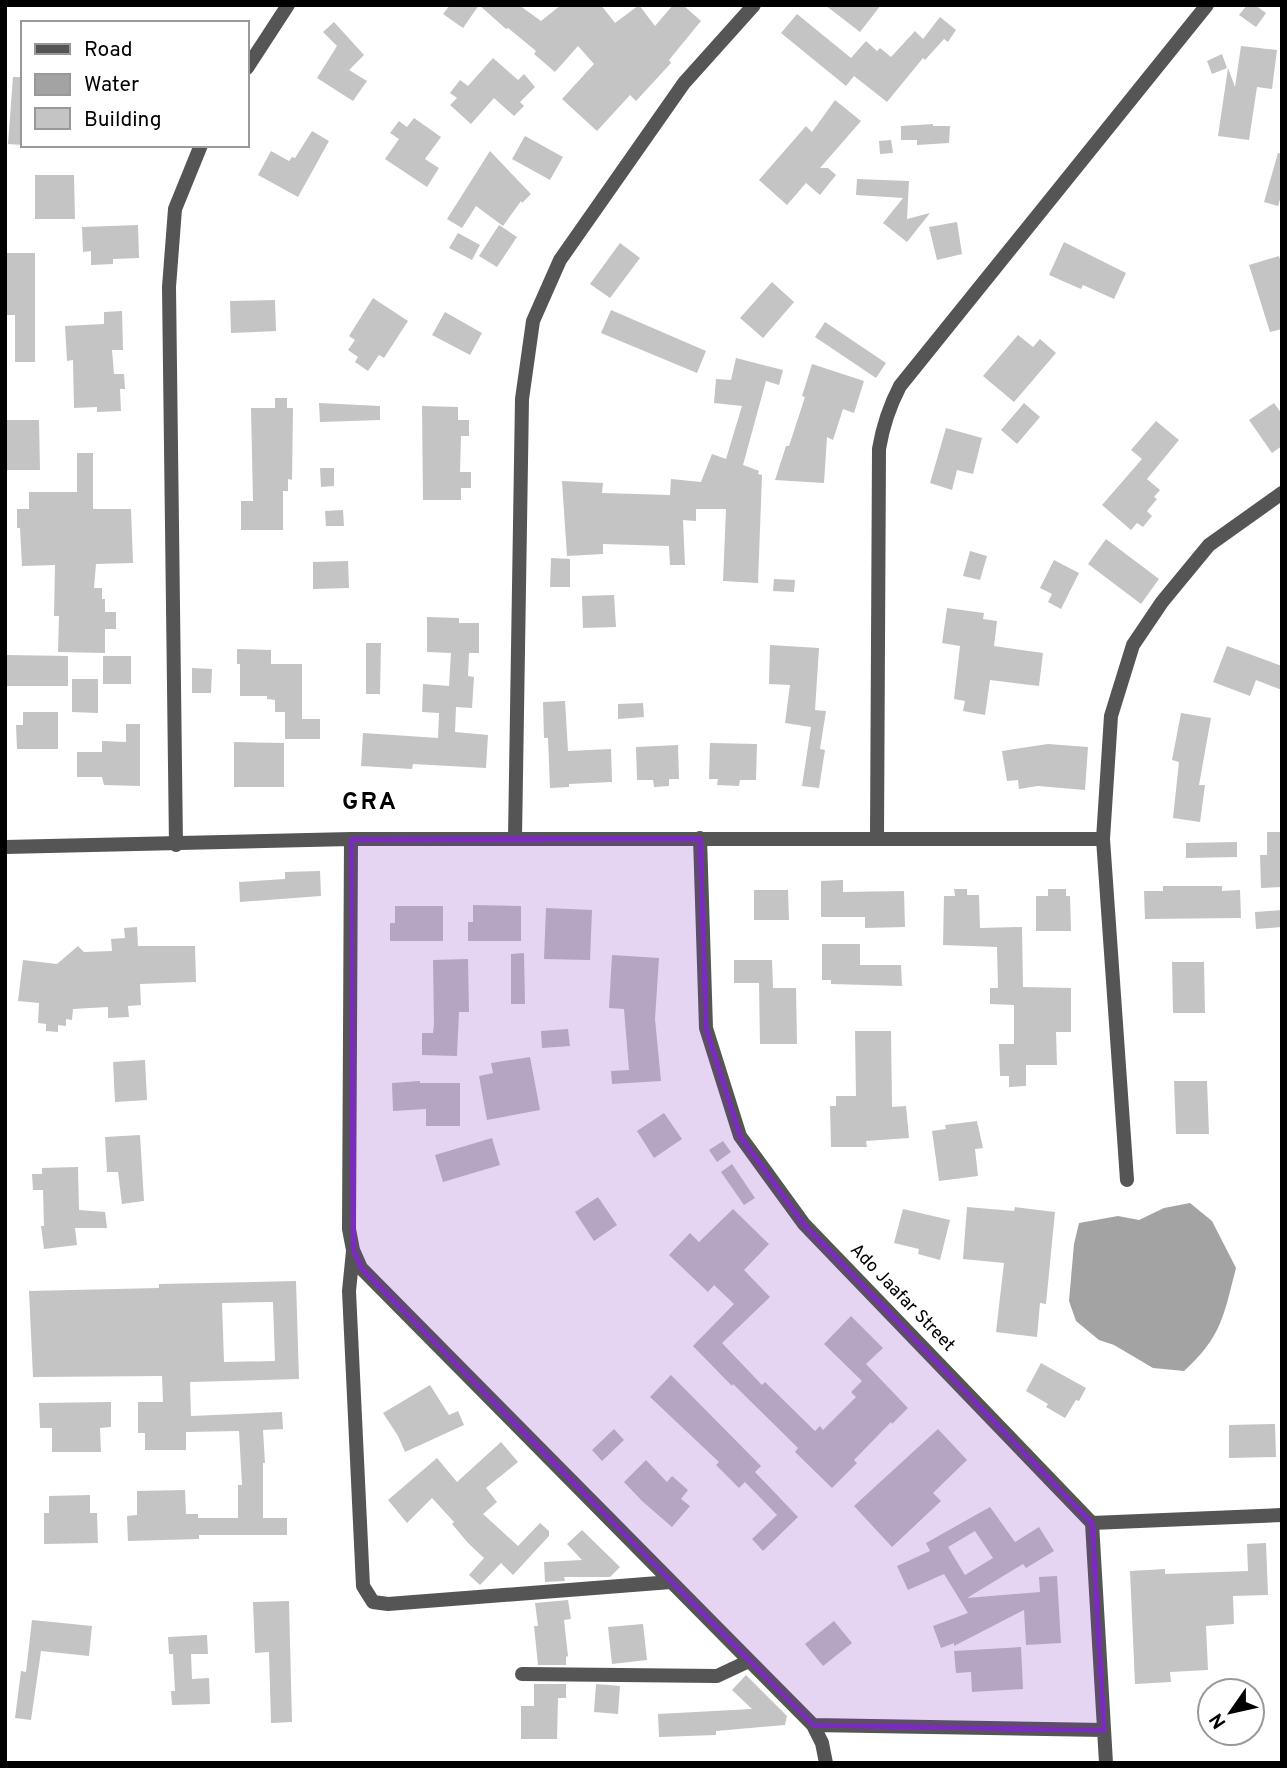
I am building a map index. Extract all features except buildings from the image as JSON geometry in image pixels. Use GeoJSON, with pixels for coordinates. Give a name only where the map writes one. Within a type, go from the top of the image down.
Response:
{"type":"FeatureCollection","features":[{"type":"Feature","properties":{"kind":"street"},"geometry":{"type":"LineString","coordinates":[[248,66],[288,5]]}},
{"type":"Feature","properties":{"kind":"street"},"geometry":{"type":"LineString","coordinates":[[515,838],[522,399],[533,321],[559,260],[684,83],[754,5]]}},
{"type":"Feature","properties":{"kind":"street"},"geometry":{"type":"LineString","coordinates":[[877,838],[879,449],[883,424],[891,403],[900,386],[1208,5]]}},
{"type":"Feature","properties":{"kind":"street"},"geometry":{"type":"LineString","coordinates":[[176,845],[169,287],[175,209],[200,147]]}},
{"type":"Feature","properties":{"kind":"street"},"geometry":{"type":"LineString","coordinates":[[1127,1180],[1102,839],[1111,716],[1133,645],[1162,602],[1209,545],[1282,493]]}},
{"type":"Feature","properties":{"kind":"street","name":"Ado Jaafar Street"},"geometry":{"type":"LineString","coordinates":[[699,838],[706,1028],[740,1136],[804,1224],[1092,1523]]}},
{"type":"Feature","properties":{"kind":"street"},"geometry":{"type":"LineString","coordinates":[[351,839],[349,1229],[353,1250],[361,1268],[813,1725],[822,1742],[826,1763]]}},
{"type":"Feature","properties":{"kind":"street"},"geometry":{"type":"LineString","coordinates":[[5,848],[351,839],[1102,839]]}},
{"type":"Feature","properties":{"kind":"street"},"geometry":{"type":"LineString","coordinates":[[353,1250],[349,1291],[363,1587],[373,1602],[388,1604],[671,1582]]}},
{"type":"Feature","properties":{"kind":"street"},"geometry":{"type":"LineString","coordinates":[[1106,1763],[1092,1523],[1282,1515]]}},
{"type":"Feature","properties":{"kind":"street"},"geometry":{"type":"LineString","coordinates":[[522,1674],[717,1676],[749,1661]]}},
{"type":"Feature","properties":{"kind":"street"},"geometry":{"type":"LineString","coordinates":[[813,1725],[1104,1730]]}},
{"type":"Feature","properties":{"kind":"highlighted area"},"geometry":{"type":"Polygon","coordinates":[[[700,838],[706,1028],[740,1136],[804,1224],[1092,1523],[1104,1730],[813,1725],[361,1268],[353,1250],[351,839],[700,838]]]}},
{"type":"Feature","properties":{"kind":"water"},"geometry":{"type":"Polygon","coordinates":[[[1190,1203],[1212,1221],[1236,1268],[1220,1324],[1197,1359],[1184,1371],[1153,1368],[1114,1345],[1099,1340],[1076,1321],[1069,1301],[1074,1244],[1079,1223],[1118,1216],[1139,1220],[1164,1208],[1190,1203]]]}},
{"type":"Feature","properties":{"kind":"district","name":"GRA"},"geometry":{"type":"Point","coordinates":[370,803]}}]}
